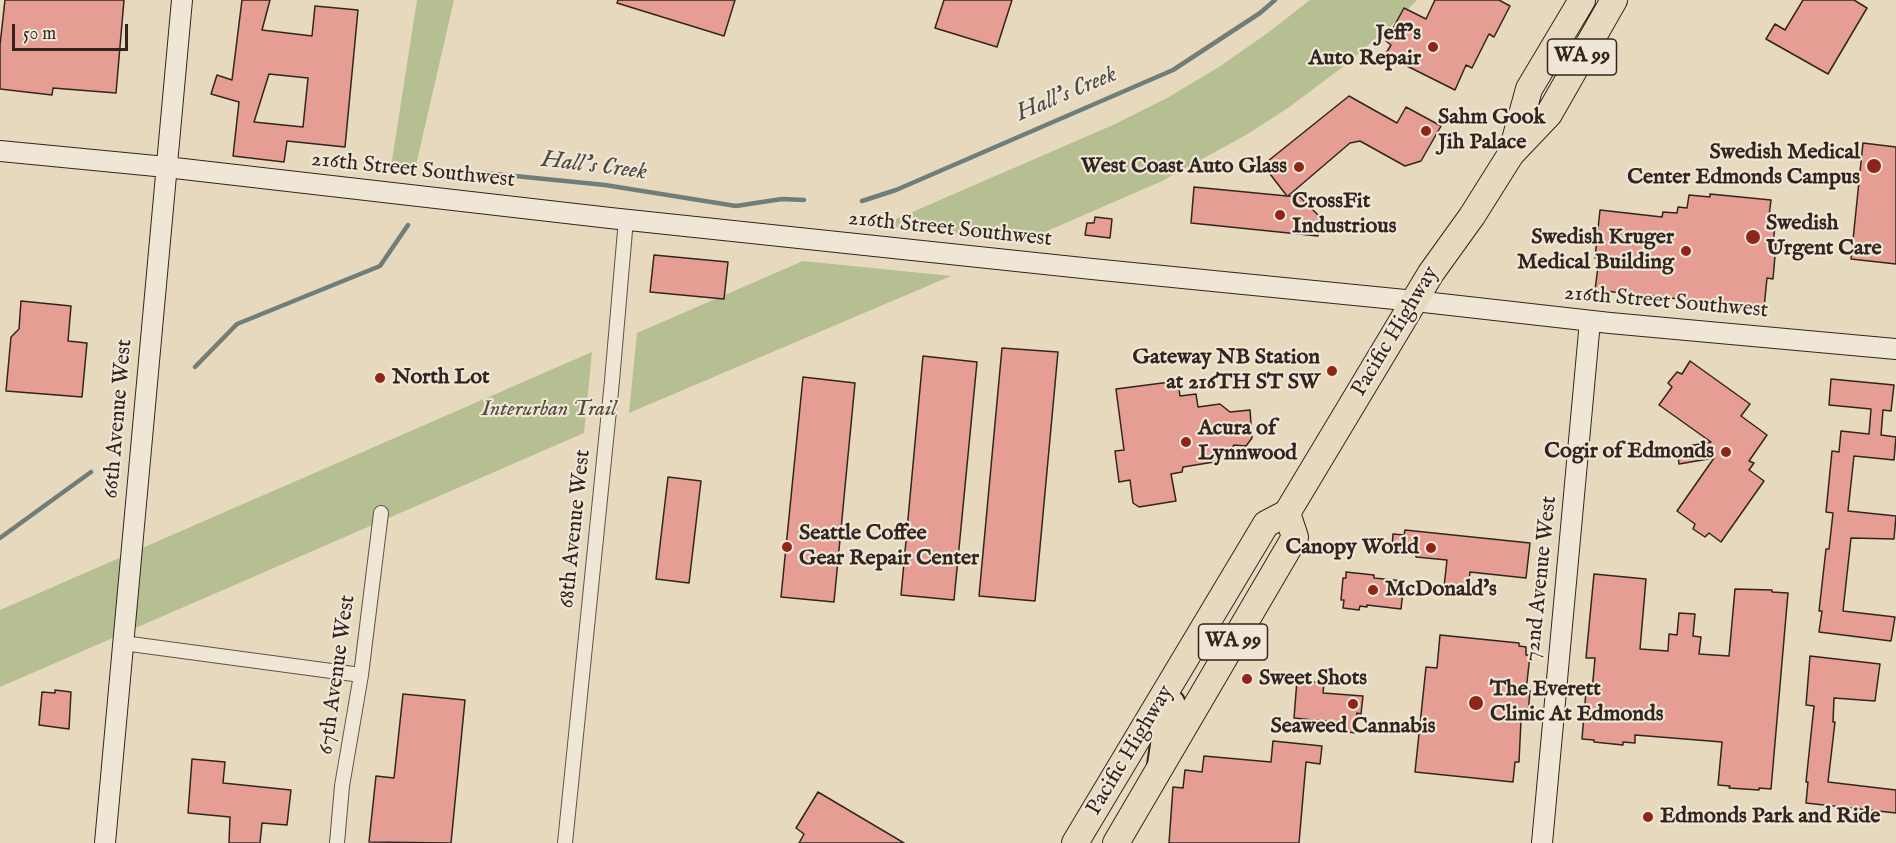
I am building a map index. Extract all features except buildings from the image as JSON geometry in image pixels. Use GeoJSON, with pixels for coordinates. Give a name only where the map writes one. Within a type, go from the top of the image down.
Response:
{"type":"FeatureCollection","features":[{"type":"Feature","properties":{"kind":"highway","name":"Pacific Highway"},"geometry":{"type":"LineString","coordinates":[[1511,154],[1530,89],[1582,0]]}},
{"type":"Feature","properties":{"kind":"highway","name":"Pacific Highway"},"geometry":{"type":"LineString","coordinates":[[1075,843],[1266,524],[1287,513],[1415,301],[1511,154],[1550,114],[1614,0]]}},
{"type":"Feature","properties":{"kind":"highway","name":"Pacific Highway"},"geometry":{"type":"LineString","coordinates":[[1116,843],[1296,537],[1287,513]]}},
{"type":"Feature","properties":{"kind":"main road"},"geometry":{"type":"LineString","coordinates":[[1159,770],[1166,725],[1174,705],[1165,695]]}},
{"type":"Feature","properties":{"kind":"street","name":"66th Avenue West"},"geometry":{"type":"LineString","coordinates":[[105,843],[182,0]]}},
{"type":"Feature","properties":{"kind":"street","name":"216th Street Southwest"},"geometry":{"type":"LineString","coordinates":[[0,151],[166,167],[1156,276],[1415,301],[1590,321],[1896,349]]}},
{"type":"Feature","properties":{"kind":"street","name":"68th Avenue West"},"geometry":{"type":"LineString","coordinates":[[565,843],[612,381],[626,219]]}},
{"type":"Feature","properties":{"kind":"street","name":"72nd Avenue West"},"geometry":{"type":"LineString","coordinates":[[1542,843],[1590,321]]}},
{"type":"Feature","properties":{"kind":"street","name":"67th Avenue West"},"geometry":{"type":"LineString","coordinates":[[337,843],[342,786],[361,675],[381,513]]}},
{"type":"Feature","properties":{"kind":"street"},"geometry":{"type":"LineString","coordinates":[[123,643],[361,675]]}},
{"type":"Feature","properties":{"kind":"green space"},"geometry":{"type":"Polygon","coordinates":[[[417,0],[454,0],[414,174],[390,173],[417,0]]]}},
{"type":"Feature","properties":{"kind":"green space"},"geometry":{"type":"Polygon","coordinates":[[[1310,0],[1417,0],[1392,25],[1340,69],[1288,108],[1246,135],[1160,182],[1024,241],[880,226],[1113,125],[1167,98],[1219,67],[1310,0]]]}},
{"type":"Feature","properties":{"kind":"green space","name":"Interurban Trail"},"geometry":{"type":"Polygon","coordinates":[[[803,261],[951,276],[629,413],[637,333],[803,261]]]}},
{"type":"Feature","properties":{"kind":"green space","name":"Interurban Trail"},"geometry":{"type":"Polygon","coordinates":[[[592,352],[584,433],[0,687],[0,610],[592,352]]]}},
{"type":"Feature","properties":{"kind":"waterway","name":"Hall's Creek"},"geometry":{"type":"LineString","coordinates":[[862,201],[896,190],[1173,70],[1260,13],[1275,0]]}},
{"type":"Feature","properties":{"kind":"waterway","name":"Hall's Creek"},"geometry":{"type":"LineString","coordinates":[[485,173],[605,185],[736,206],[782,199],[804,200]]}},
{"type":"Feature","properties":{"kind":"waterway","name":"Hall's Creek"},"geometry":{"type":"LineString","coordinates":[[195,367],[237,324],[380,266],[408,225]]}},
{"type":"Feature","properties":{"kind":"waterway","name":"Hall's Creek"},"geometry":{"type":"LineString","coordinates":[[0,538],[91,472]]}},
{"type":"Feature","properties":{"kind":"place","name":"Jeff’s Auto Repair"},"geometry":{"type":"Point","coordinates":[1433,47]}},
{"type":"Feature","properties":{"kind":"place","name":"Sahm Gook Jih Palace"},"geometry":{"type":"Point","coordinates":[1426,131]}},
{"type":"Feature","properties":{"kind":"place","name":"Swedish Medical Center Edmonds Campus"},"geometry":{"type":"Point","coordinates":[1874,166]}},
{"type":"Feature","properties":{"kind":"place","name":"West Coast Auto Glass"},"geometry":{"type":"Point","coordinates":[1299,167]}},
{"type":"Feature","properties":{"kind":"place","name":"CrossFit Industrious"},"geometry":{"type":"Point","coordinates":[1280,215]}},
{"type":"Feature","properties":{"kind":"place","name":"Swedish Urgent Care"},"geometry":{"type":"Point","coordinates":[1753,237]}},
{"type":"Feature","properties":{"kind":"place","name":"Swedish Kruger Medical Building"},"geometry":{"type":"Point","coordinates":[1686,251]}},
{"type":"Feature","properties":{"kind":"place","name":"Gateway NB Station at 216TH ST SW"},"geometry":{"type":"Point","coordinates":[1332,371]}},
{"type":"Feature","properties":{"kind":"place","name":"North Lot"},"geometry":{"type":"Point","coordinates":[380,378]}},
{"type":"Feature","properties":{"kind":"place","name":"Acura of Lynnwood"},"geometry":{"type":"Point","coordinates":[1186,442]}},
{"type":"Feature","properties":{"kind":"place","name":"Cogir of Edmonds"},"geometry":{"type":"Point","coordinates":[1726,452]}},
{"type":"Feature","properties":{"kind":"place","name":"Seattle Coffee Gear Repair Center"},"geometry":{"type":"Point","coordinates":[787,547]}},
{"type":"Feature","properties":{"kind":"place","name":"Canopy World"},"geometry":{"type":"Point","coordinates":[1431,548]}},
{"type":"Feature","properties":{"kind":"place","name":"McDonald's"},"geometry":{"type":"Point","coordinates":[1373,590]}},
{"type":"Feature","properties":{"kind":"place","name":"Sweet Shots"},"geometry":{"type":"Point","coordinates":[1247,679]}},
{"type":"Feature","properties":{"kind":"place","name":"The Everett Clinic At Edmonds"},"geometry":{"type":"Point","coordinates":[1476,703]}},
{"type":"Feature","properties":{"kind":"place","name":"Seaweed Cannabis"},"geometry":{"type":"Point","coordinates":[1353,704]}},
{"type":"Feature","properties":{"kind":"place","name":"Edmonds Park and Ride"},"geometry":{"type":"Point","coordinates":[1648,817]}}]}
